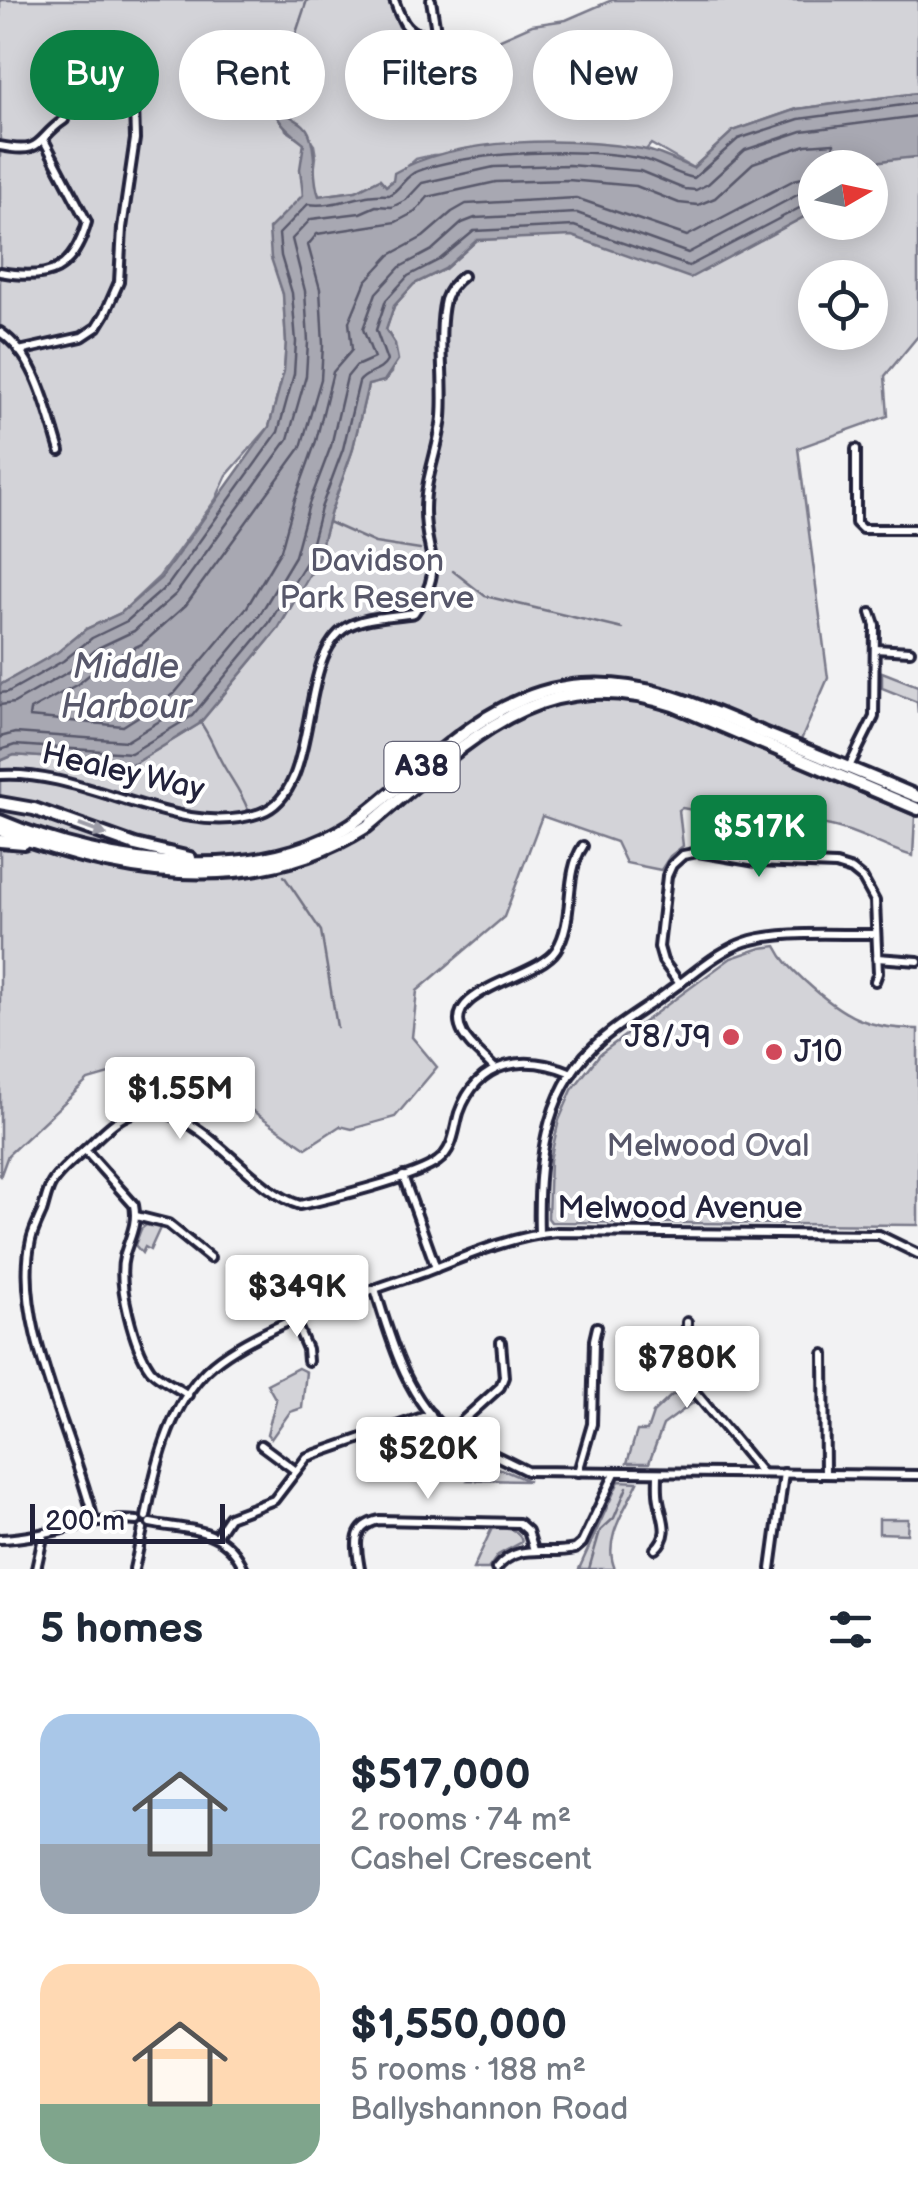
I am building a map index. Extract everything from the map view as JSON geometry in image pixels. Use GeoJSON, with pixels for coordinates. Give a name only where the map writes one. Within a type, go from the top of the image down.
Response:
{"type":"FeatureCollection","features":[{"type":"Feature","properties":{"kind":"highway","name":"A38"},"geometry":{"type":"LineString","coordinates":[[2,829],[156,861],[216,863],[282,855],[361,818],[484,718],[532,695],[578,685],[628,685],[672,695],[918,808]]}},
{"type":"Feature","properties":{"kind":"highway","name":"A38"},"geometry":{"type":"LineString","coordinates":[[2,829],[110,862],[180,873],[260,870],[293,863],[366,827],[506,716],[548,699],[576,694],[637,695],[656,700],[918,797]]}},
{"type":"Feature","properties":{"kind":"highway"},"geometry":{"type":"LineString","coordinates":[[0,804],[34,809],[134,845],[216,863]]}},
{"type":"Feature","properties":{"kind":"street"},"geometry":{"type":"LineString","coordinates":[[394,0],[407,30],[418,36],[436,32],[431,0]]}},
{"type":"Feature","properties":{"kind":"street"},"geometry":{"type":"LineString","coordinates":[[0,146],[26,149],[45,142],[64,120]]}},
{"type":"Feature","properties":{"kind":"street"},"geometry":{"type":"LineString","coordinates":[[19,351],[82,337],[97,327],[106,314],[119,282],[134,120]]}},
{"type":"Feature","properties":{"kind":"street"},"geometry":{"type":"LineString","coordinates":[[0,272],[32,278],[54,270],[79,252],[87,222],[45,142]]}},
{"type":"Feature","properties":{"kind":"street","name":"Healey Way"},"geometry":{"type":"LineString","coordinates":[[0,774],[63,780],[182,816],[251,816],[265,812],[284,794],[298,767],[308,733],[312,691],[344,628],[361,621],[414,613],[425,597],[434,556],[424,510],[441,424],[444,308],[446,297],[463,276]]}},
{"type":"Feature","properties":{"kind":"street"},"geometry":{"type":"LineString","coordinates":[[0,332],[19,351],[48,409],[60,450]]}},
{"type":"Feature","properties":{"kind":"street"},"geometry":{"type":"LineString","coordinates":[[856,449],[856,523],[862,529],[918,529]]}},
{"type":"Feature","properties":{"kind":"street"},"geometry":{"type":"LineString","coordinates":[[846,773],[874,717],[875,625],[871,613]]}},
{"type":"Feature","properties":{"kind":"street"},"geometry":{"type":"LineString","coordinates":[[875,649],[910,651]]}},
{"type":"Feature","properties":{"kind":"street"},"geometry":{"type":"LineString","coordinates":[[495,1069],[464,1036],[460,1023],[462,1007],[471,996],[535,969],[557,948],[564,932],[576,857],[583,846]]}},
{"type":"Feature","properties":{"kind":"street"},"geometry":{"type":"LineString","coordinates":[[680,984],[662,961],[659,947],[667,876],[683,855],[698,852],[756,862],[836,865],[864,878],[875,901],[875,980]]}},
{"type":"Feature","properties":{"kind":"street"},"geometry":{"type":"LineString","coordinates":[[539,1234],[541,1162],[550,1119],[572,1073],[593,1046],[723,952],[748,941],[876,934]]}},
{"type":"Feature","properties":{"kind":"street"},"geometry":{"type":"LineString","coordinates":[[877,958],[918,961]]}},
{"type":"Feature","properties":{"kind":"street"},"geometry":{"type":"LineString","coordinates":[[94,1521],[36,1338],[28,1277],[31,1240],[52,1183],[113,1123],[127,1114],[164,1112],[182,1120],[240,1162],[284,1200],[300,1205],[426,1168],[444,1155],[464,1102],[495,1069],[530,1061],[572,1073]]}},
{"type":"Feature","properties":{"kind":"street"},"geometry":{"type":"LineString","coordinates":[[86,1150],[128,1195],[136,1216],[122,1260],[124,1306],[150,1370],[188,1395]]}},
{"type":"Feature","properties":{"kind":"street"},"geometry":{"type":"LineString","coordinates":[[403,1176],[436,1268]]}},
{"type":"Feature","properties":{"kind":"street"},"geometry":{"type":"LineString","coordinates":[[136,1216],[168,1224],[210,1258]]}},
{"type":"Feature","properties":{"kind":"street","name":"Melwood Avenue"},"geometry":{"type":"LineString","coordinates":[[134,1569],[163,1446],[188,1395],[214,1363],[295,1321],[375,1289],[539,1234],[878,1234],[918,1254]]}},
{"type":"Feature","properties":{"kind":"street"},"geometry":{"type":"LineString","coordinates":[[375,1289],[398,1364],[431,1414],[449,1434],[527,1470],[918,1474]]}},
{"type":"Feature","properties":{"kind":"street"},"geometry":{"type":"LineString","coordinates":[[295,1321],[308,1361]]}},
{"type":"Feature","properties":{"kind":"street"},"geometry":{"type":"LineString","coordinates":[[687,1322],[686,1377],[690,1386],[762,1473]]}},
{"type":"Feature","properties":{"kind":"street"},"geometry":{"type":"LineString","coordinates":[[578,1472],[592,1424],[597,1327]]}},
{"type":"Feature","properties":{"kind":"street"},"geometry":{"type":"LineString","coordinates":[[449,1434],[500,1387],[504,1376],[500,1342]]}},
{"type":"Feature","properties":{"kind":"street"},"geometry":{"type":"LineString","coordinates":[[824,1354],[825,1474]]}},
{"type":"Feature","properties":{"kind":"street"},"geometry":{"type":"LineString","coordinates":[[217,1535],[228,1517],[274,1500],[307,1457],[431,1414]]}},
{"type":"Feature","properties":{"kind":"street"},"geometry":{"type":"LineString","coordinates":[[261,1445],[297,1471]]}},
{"type":"Feature","properties":{"kind":"street"},"geometry":{"type":"LineString","coordinates":[[496,1569],[516,1552],[566,1551],[582,1543],[615,1472]]}},
{"type":"Feature","properties":{"kind":"street"},"geometry":{"type":"LineString","coordinates":[[656,1549],[667,1530],[658,1496],[658,1473]]}},
{"type":"Feature","properties":{"kind":"street"},"geometry":{"type":"LineString","coordinates":[[770,1569],[784,1473]]}},
{"type":"Feature","properties":{"kind":"street"},"geometry":{"type":"LineString","coordinates":[[360,1569],[355,1541],[360,1528],[380,1520],[520,1523],[528,1531],[534,1550]]}},
{"type":"Feature","properties":{"kind":"street"},"geometry":{"type":"LineString","coordinates":[[0,1539],[94,1521],[138,1521],[217,1535],[232,1547],[244,1569]]}},
{"type":"Feature","properties":{"kind":"street"},"geometry":{"type":"LineString","coordinates":[[36,1569],[44,1533]]}},
{"type":"Feature","properties":{"kind":"green space"},"geometry":{"type":"Polygon","coordinates":[[[0,0],[389,0],[400,30],[345,30],[345,120],[513,120],[513,33],[532,25],[566,20],[612,0],[918,0],[918,93],[797,109],[733,131],[693,168],[651,144],[645,151],[433,155],[416,159],[386,186],[380,179],[356,191],[319,196],[313,180],[314,145],[292,120],[325,120],[325,30],[179,30],[179,120],[283,120],[286,130],[304,142],[303,195],[272,258],[283,294],[286,342],[284,371],[269,427],[227,475],[216,499],[159,577],[121,613],[86,629],[58,652],[0,685],[0,0]]]}},
{"type":"Feature","properties":{"kind":"green space","name":"Davidson Park Reserve"},"geometry":{"type":"Polygon","coordinates":[[[918,157],[918,336],[885,376],[888,416],[798,448],[828,678],[791,763],[915,816],[913,856],[831,826],[743,819],[682,808],[679,810],[683,846],[661,870],[626,863],[616,842],[542,816],[504,917],[417,991],[412,1037],[437,1067],[395,1117],[352,1129],[340,1126],[306,1148],[208,1080],[147,1063],[88,1080],[8,1155],[0,1177],[0,761],[14,755],[134,764],[199,724],[278,629],[316,564],[352,452],[368,385],[384,381],[392,373],[395,344],[386,330],[394,306],[414,284],[445,269],[477,240],[572,235],[690,277],[798,220],[798,240],[888,240],[888,159],[918,157]]]}},
{"type":"Feature","properties":{"kind":"green space"},"geometry":{"type":"Polygon","coordinates":[[[882,672],[918,686],[918,713],[917,702],[882,688],[882,672]]]}},
{"type":"Feature","properties":{"kind":"green space","name":"Melwood Oval"},"geometry":{"type":"Polygon","coordinates":[[[776,946],[797,974],[844,1012],[870,1023],[918,1029],[918,1225],[551,1222],[550,1160],[559,1120],[572,1090],[600,1054],[731,958],[776,946]]]}},
{"type":"Feature","properties":{"kind":"green space"},"geometry":{"type":"Polygon","coordinates":[[[146,1225],[160,1228],[150,1250],[145,1247],[142,1253],[135,1245],[146,1225]]]}},
{"type":"Feature","properties":{"kind":"green space"},"geometry":{"type":"Polygon","coordinates":[[[298,1368],[306,1372],[302,1408],[290,1412],[271,1439],[267,1434],[276,1400],[267,1384],[298,1368]]]}},
{"type":"Feature","properties":{"kind":"green space"},"geometry":{"type":"Polygon","coordinates":[[[672,1395],[688,1395],[694,1402],[663,1425],[649,1463],[627,1463],[637,1431],[647,1431],[653,1413],[672,1395]]]}},
{"type":"Feature","properties":{"kind":"green space"},"geometry":{"type":"Polygon","coordinates":[[[491,1465],[529,1481],[469,1480],[491,1465]]]}},
{"type":"Feature","properties":{"kind":"green space"},"geometry":{"type":"Polygon","coordinates":[[[619,1481],[638,1482],[613,1536],[615,1569],[579,1569],[619,1481]]]}},
{"type":"Feature","properties":{"kind":"green space"},"geometry":{"type":"Polygon","coordinates":[[[879,1519],[908,1519],[907,1534],[879,1533],[879,1519]]]}},
{"type":"Feature","properties":{"kind":"green space"},"geometry":{"type":"Polygon","coordinates":[[[492,1528],[514,1531],[522,1542],[498,1555],[488,1569],[473,1569],[492,1528]]]}},
{"type":"Feature","properties":{"kind":"water","name":"Middle Harbour"},"geometry":{"type":"Polygon","coordinates":[[[918,93],[918,157],[888,161],[888,150],[798,150],[798,220],[690,278],[572,236],[477,240],[445,269],[414,284],[394,306],[386,330],[395,344],[398,360],[384,381],[368,385],[352,452],[316,564],[278,629],[199,724],[134,764],[14,755],[0,761],[0,685],[58,652],[86,629],[121,613],[161,578],[269,427],[284,371],[286,342],[283,294],[271,258],[269,229],[303,195],[300,169],[304,143],[280,120],[296,120],[309,133],[319,196],[356,191],[380,179],[386,186],[393,181],[394,173],[449,152],[515,143],[614,145],[642,149],[693,168],[733,131],[797,109],[918,93]]]}},
{"type":"Feature","properties":{"kind":"waterway"},"geometry":{"type":"LineString","coordinates":[[297,30],[307,0]]}},
{"type":"Feature","properties":{"kind":"waterway"},"geometry":{"type":"LineString","coordinates":[[328,522],[375,543],[420,550]]}},
{"type":"Feature","properties":{"kind":"waterway"},"geometry":{"type":"LineString","coordinates":[[453,571],[485,596],[623,629]]}},
{"type":"Feature","properties":{"kind":"waterway"},"geometry":{"type":"LineString","coordinates":[[200,722],[248,810]]}},
{"type":"Feature","properties":{"kind":"waterway"},"geometry":{"type":"LineString","coordinates":[[284,876],[321,931],[337,1027]]}},
{"type":"Feature","properties":{"kind":"waterway"},"geometry":{"type":"LineString","coordinates":[[589,1569],[600,1531],[614,1518],[627,1487]]}},
{"type":"Feature","properties":{"kind":"place","name":"J8/J9"},"geometry":{"type":"Point","coordinates":[731,1037]}},
{"type":"Feature","properties":{"kind":"place","name":"J10"},"geometry":{"type":"Point","coordinates":[774,1052]}}]}
